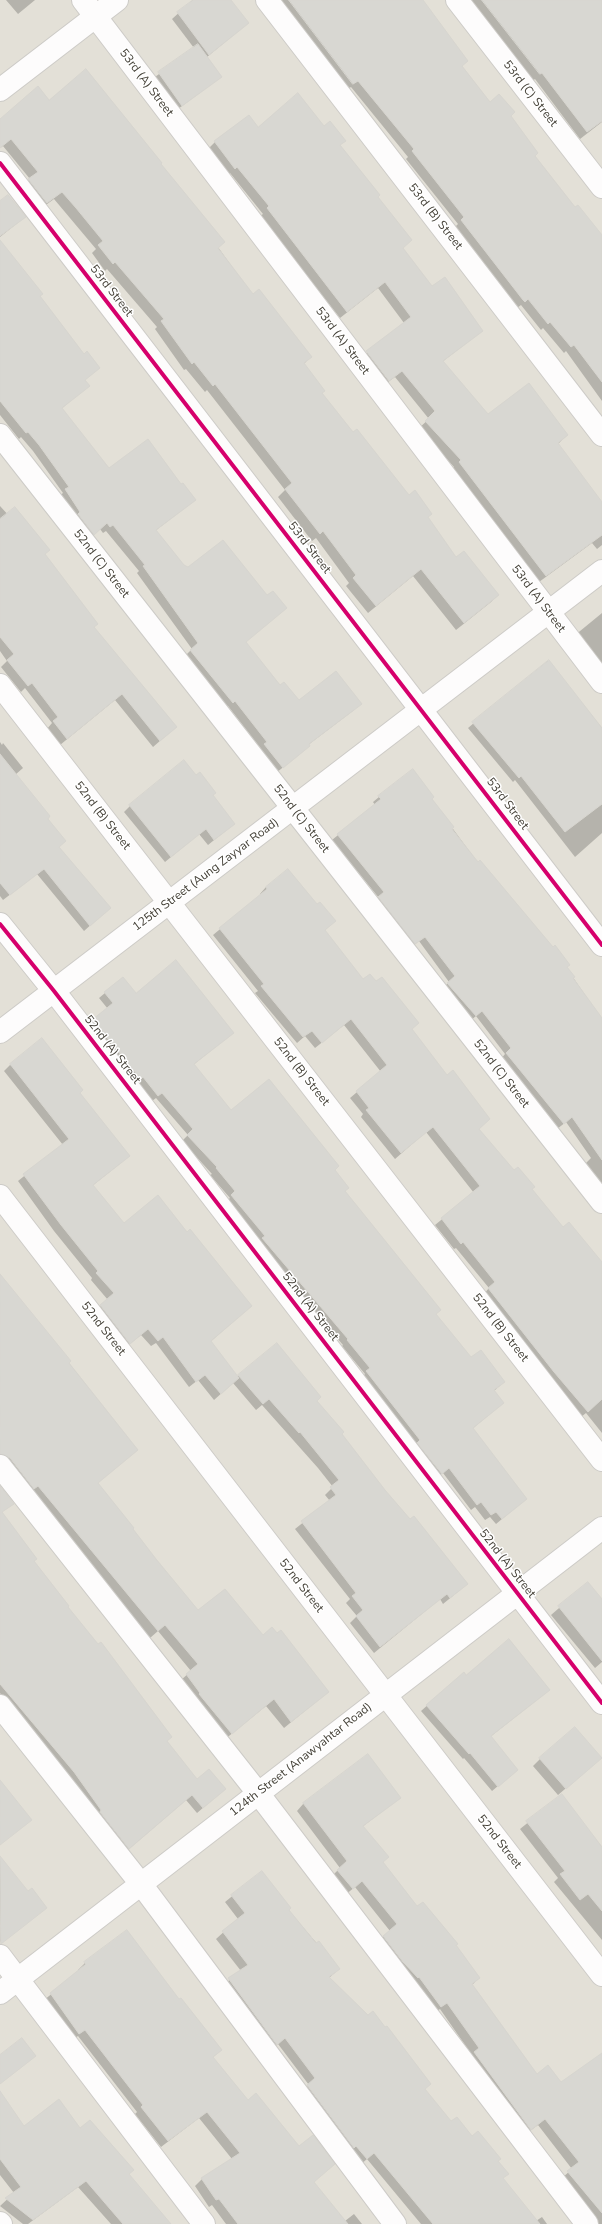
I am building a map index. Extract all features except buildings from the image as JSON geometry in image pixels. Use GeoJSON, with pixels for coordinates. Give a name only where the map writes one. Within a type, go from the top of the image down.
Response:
{"type":"FeatureCollection","features":[{"type":"Feature","properties":{"kind":"street"},"geometry":{"type":"LineString","coordinates":[[0,90],[89,8],[116,0]]}},
{"type":"Feature","properties":{"kind":"street","name":"53rd (B) Street"},"geometry":{"type":"LineString","coordinates":[[267,0],[602,435]]}},
{"type":"Feature","properties":{"kind":"street","name":"53rd (C) Street"},"geometry":{"type":"LineString","coordinates":[[457,0],[602,187]]}},
{"type":"Feature","properties":{"kind":"street","name":"53rd (A) Street"},"geometry":{"type":"LineString","coordinates":[[89,8],[602,682]]}},
{"type":"Feature","properties":{"kind":"street","name":"53rd Street"},"geometry":{"type":"LineString","coordinates":[[0,163],[602,945]]}},
{"type":"Feature","properties":{"kind":"street","name":"52nd (C) Street"},"geometry":{"type":"LineString","coordinates":[[0,435],[292,809],[602,1202]]}},
{"type":"Feature","properties":{"kind":"street","name":"125th Street (Aung Zayyar Road)"},"geometry":{"type":"LineString","coordinates":[[0,1032],[602,571]]}},
{"type":"Feature","properties":{"kind":"street","name":"52nd (B) Street"},"geometry":{"type":"LineString","coordinates":[[0,685],[602,1460]]}},
{"type":"Feature","properties":{"kind":"street","name":"52nd (A) Street"},"geometry":{"type":"LineString","coordinates":[[0,924],[602,1703]]}},
{"type":"Feature","properties":{"kind":"street","name":"52nd Street"},"geometry":{"type":"LineString","coordinates":[[0,1196],[602,1975]]}},
{"type":"Feature","properties":{"kind":"street"},"geometry":{"type":"LineString","coordinates":[[0,1466],[258,1793],[587,2224]]}},
{"type":"Feature","properties":{"kind":"street","name":"124th Street (Anawyahtar Road)"},"geometry":{"type":"LineString","coordinates":[[0,1993],[602,1528]]}},
{"type":"Feature","properties":{"kind":"street"},"geometry":{"type":"LineString","coordinates":[[0,1706],[141,1884],[395,2224]]}},
{"type":"Feature","properties":{"kind":"street"},"geometry":{"type":"LineString","coordinates":[[0,1956],[204,2224]]}},
{"type":"Feature","properties":{"kind":"shaded area"},"geometry":{"type":"Polygon","coordinates":[[[0,0],[602,0],[602,2224],[0,2224],[0,0]]]}},
{"type":"Feature","properties":{"kind":"cycle path"},"geometry":{"type":"LineString","coordinates":[[0,163],[602,945]]}},
{"type":"Feature","properties":{"kind":"cycle path"},"geometry":{"type":"LineString","coordinates":[[0,924],[54,991],[602,1703]]}}]}
